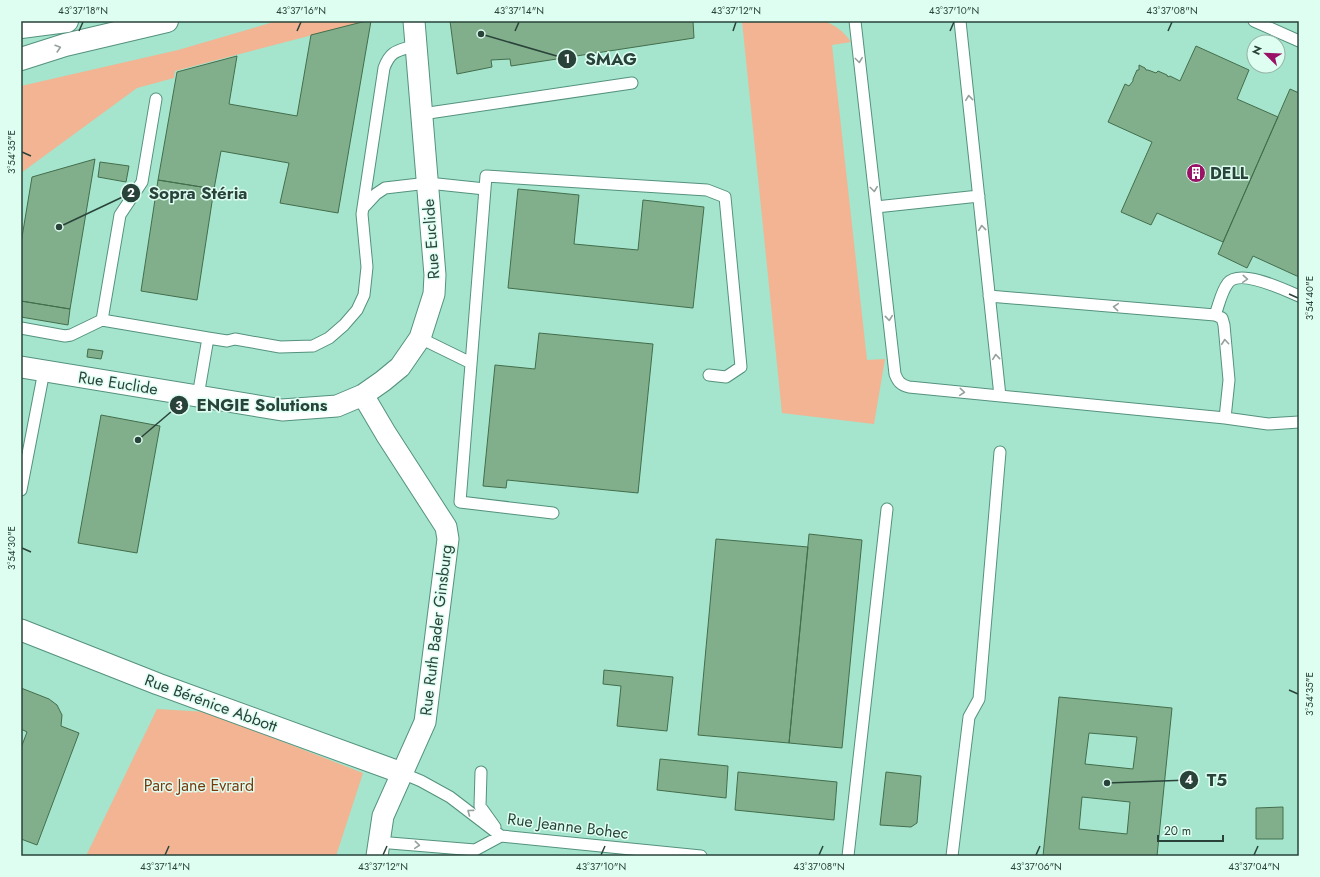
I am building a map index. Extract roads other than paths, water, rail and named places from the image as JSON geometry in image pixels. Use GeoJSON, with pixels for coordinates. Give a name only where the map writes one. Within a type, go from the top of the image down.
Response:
{"type":"FeatureCollection","features":[{"type":"Feature","properties":{"kind":"main road"},"geometry":{"type":"LineString","coordinates":[[21,27],[67,21]]}},
{"type":"Feature","properties":{"kind":"main road"},"geometry":{"type":"LineString","coordinates":[[21,59],[65,45],[167,21]]}},
{"type":"Feature","properties":{"kind":"street","name":"Rue Euclide"},"geometry":{"type":"LineString","coordinates":[[21,367],[282,410],[337,406],[363,395],[400,367],[420,338],[434,294],[435,275],[414,21]]}},
{"type":"Feature","properties":{"kind":"street","name":"Rue Ruth Bader Ginsburg"},"geometry":{"type":"LineString","coordinates":[[363,395],[386,434],[446,527],[448,539],[424,722],[383,816],[378,849]]}},
{"type":"Feature","properties":{"kind":"street","name":"Rue Bérénice Abbott"},"geometry":{"type":"LineString","coordinates":[[21,630],[158,684],[402,773]]}},
{"type":"Feature","properties":{"kind":"lane"},"geometry":{"type":"LineString","coordinates":[[855,21],[895,374],[898,381],[902,385],[909,387],[1225,418],[1268,424],[1299,422]]}},
{"type":"Feature","properties":{"kind":"lane"},"geometry":{"type":"LineString","coordinates":[[960,21],[1000,396]]}},
{"type":"Feature","properties":{"kind":"lane"},"geometry":{"type":"LineString","coordinates":[[1254,21],[1272,25],[1298,38]]}},
{"type":"Feature","properties":{"kind":"lane"},"geometry":{"type":"LineString","coordinates":[[21,328],[65,336],[71,335],[102,320],[227,341],[236,339],[280,346],[314,346],[329,338],[344,325],[357,310],[364,295],[367,267],[362,214],[384,68],[387,60],[393,52],[416,45]]}},
{"type":"Feature","properties":{"kind":"lane"},"geometry":{"type":"LineString","coordinates":[[422,114],[632,83]]}},
{"type":"Feature","properties":{"kind":"lane"},"geometry":{"type":"LineString","coordinates":[[102,320],[120,215],[142,182],[156,98]]}},
{"type":"Feature","properties":{"kind":"lane"},"geometry":{"type":"LineString","coordinates":[[553,513],[460,502],[486,176],[707,190],[725,197],[741,367],[726,377],[709,375]]}},
{"type":"Feature","properties":{"kind":"lane"},"geometry":{"type":"LineString","coordinates":[[363,208],[376,194],[385,188],[428,183],[485,189]]}},
{"type":"Feature","properties":{"kind":"lane"},"geometry":{"type":"LineString","coordinates":[[876,207],[979,196]]}},
{"type":"Feature","properties":{"kind":"lane"},"geometry":{"type":"LineString","coordinates":[[1216,315],[1222,296],[1229,282],[1239,278],[1257,280],[1299,296]]}},
{"type":"Feature","properties":{"kind":"lane"},"geometry":{"type":"LineString","coordinates":[[989,296],[1216,315],[1222,318],[1229,380],[1225,418]]}},
{"type":"Feature","properties":{"kind":"lane"},"geometry":{"type":"LineString","coordinates":[[198,396],[208,338]]}},
{"type":"Feature","properties":{"kind":"lane"},"geometry":{"type":"LineString","coordinates":[[420,338],[471,363]]}},
{"type":"Feature","properties":{"kind":"lane"},"geometry":{"type":"LineString","coordinates":[[21,490],[44,371]]}},
{"type":"Feature","properties":{"kind":"lane"},"geometry":{"type":"LineString","coordinates":[[952,856],[969,717],[979,699],[1000,452]]}},
{"type":"Feature","properties":{"kind":"lane"},"geometry":{"type":"LineString","coordinates":[[848,856],[887,509]]}},
{"type":"Feature","properties":{"kind":"lane"},"geometry":{"type":"LineString","coordinates":[[378,849],[475,850],[501,836],[480,806],[481,772]]}},
{"type":"Feature","properties":{"kind":"lane","name":"Rue Jeanne Bohec"},"geometry":{"type":"LineString","coordinates":[[402,773],[421,781],[450,797],[501,836],[701,856]]}},
{"type":"Feature","properties":{"kind":"place","name":"SMAG"},"geometry":{"type":"Point","coordinates":[481,34]}},
{"type":"Feature","properties":{"kind":"place","name":"DELL"},"geometry":{"type":"Point","coordinates":[1196,173]}},
{"type":"Feature","properties":{"kind":"place","name":"Sopra Stéria"},"geometry":{"type":"Point","coordinates":[59,227]}},
{"type":"Feature","properties":{"kind":"place","name":"ENGIE Solutions"},"geometry":{"type":"Point","coordinates":[138,440]}},
{"type":"Feature","properties":{"kind":"place","name":"T5"},"geometry":{"type":"Point","coordinates":[1107,783]}},
{"type":"Feature","properties":{"kind":"park label","name":"Parc Jane Evrard"},"geometry":{"type":"Point","coordinates":[199,785]}}]}
